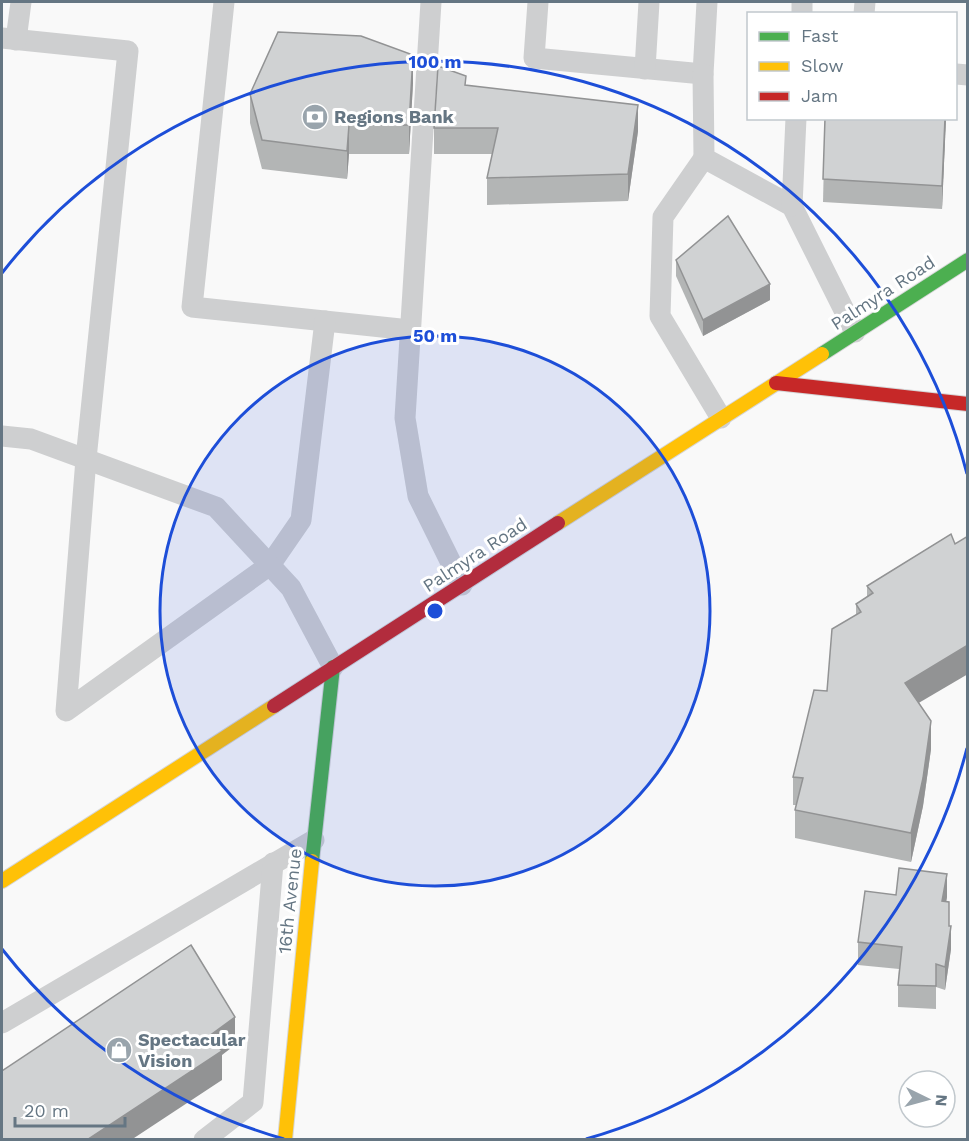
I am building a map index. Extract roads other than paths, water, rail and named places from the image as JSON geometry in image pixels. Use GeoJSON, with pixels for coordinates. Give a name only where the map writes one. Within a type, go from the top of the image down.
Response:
{"type":"FeatureCollection","features":[{"type":"Feature","properties":{"kind":"main road","name":"Palmyra Road"},"geometry":{"type":"LineString","coordinates":[[2,882],[968,260]]}},
{"type":"Feature","properties":{"kind":"main road"},"geometry":{"type":"LineString","coordinates":[[776,383],[968,404]]}},
{"type":"Feature","properties":{"kind":"main road","name":"16th Avenue"},"geometry":{"type":"LineString","coordinates":[[285,1140],[333,667]]}},
{"type":"Feature","properties":{"kind":"lane"},"geometry":{"type":"LineString","coordinates":[[21,2],[9,39],[128,51],[86,459],[66,711],[270,565],[301,520],[324,321]]}},
{"type":"Feature","properties":{"kind":"lane"},"geometry":{"type":"LineString","coordinates":[[224,2],[192,307],[410,330]]}},
{"type":"Feature","properties":{"kind":"lane"},"geometry":{"type":"LineString","coordinates":[[431,2],[405,418],[418,496],[462,585]]}},
{"type":"Feature","properties":{"kind":"lane"},"geometry":{"type":"LineString","coordinates":[[538,2],[534,58],[703,74]]}},
{"type":"Feature","properties":{"kind":"lane"},"geometry":{"type":"LineString","coordinates":[[645,69],[650,2]]}},
{"type":"Feature","properties":{"kind":"lane"},"geometry":{"type":"LineString","coordinates":[[707,2],[703,74],[704,158],[663,217],[660,316],[721,418]]}},
{"type":"Feature","properties":{"kind":"lane"},"geometry":{"type":"LineString","coordinates":[[796,120],[792,206],[855,332]]}},
{"type":"Feature","properties":{"kind":"lane"},"geometry":{"type":"LineString","coordinates":[[704,158],[792,206]]}},
{"type":"Feature","properties":{"kind":"lane"},"geometry":{"type":"LineString","coordinates":[[2,436],[30,439],[216,507],[291,588],[333,667]]}},
{"type":"Feature","properties":{"kind":"lane"},"geometry":{"type":"LineString","coordinates":[[2,1023],[315,840]]}},
{"type":"Feature","properties":{"kind":"lane"},"geometry":{"type":"LineString","coordinates":[[204,1140],[253,1102],[273,863]]}},
{"type":"Feature","properties":{"kind":"place","name":"Regions Bank"},"geometry":{"type":"Point","coordinates":[315,117]}},
{"type":"Feature","properties":{"kind":"place","name":"Spectacular Vision"},"geometry":{"type":"Point","coordinates":[119,1050]}}]}
